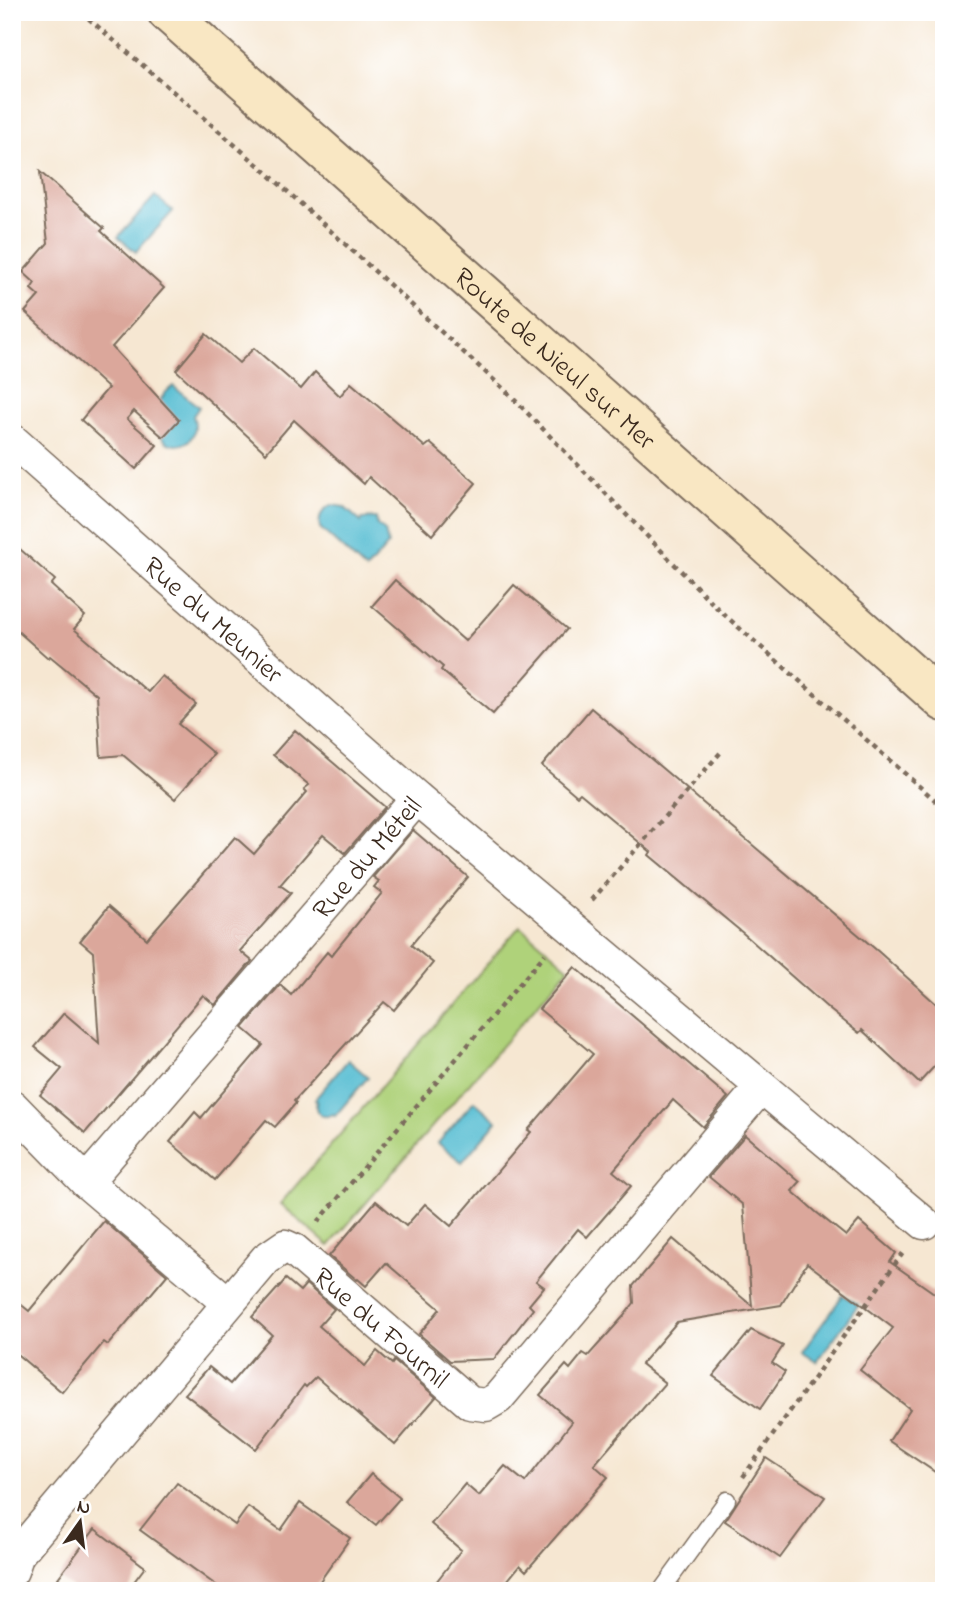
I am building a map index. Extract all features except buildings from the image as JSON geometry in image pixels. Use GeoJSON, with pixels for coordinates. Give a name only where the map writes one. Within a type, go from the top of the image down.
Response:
{"type":"FeatureCollection","features":[{"type":"Feature","properties":{"kind":"street","name":"Route de Nieul sur Mer"},"geometry":{"type":"LineString","coordinates":[[167,12],[944,702]]}},
{"type":"Feature","properties":{"kind":"street","name":"Rue du Meunier"},"geometry":{"type":"LineString","coordinates":[[12,440],[416,798]]}},
{"type":"Feature","properties":{"kind":"street","name":"Rue du Méteil"},"geometry":{"type":"LineString","coordinates":[[86,1182],[416,798],[924,1223]]}},
{"type":"Feature","properties":{"kind":"street","name":"Rue du Fournil"},"geometry":{"type":"LineString","coordinates":[[12,1571],[18,1554],[266,1259],[285,1247],[294,1250],[470,1403],[486,1405],[498,1398],[761,1087]]}},
{"type":"Feature","properties":{"kind":"street"},"geometry":{"type":"LineString","coordinates":[[12,1106],[86,1182],[228,1303]]}},
{"type":"Feature","properties":{"kind":"lane"},"geometry":{"type":"LineString","coordinates":[[661,1591],[726,1500]]}},
{"type":"Feature","properties":{"kind":"path"},"geometry":{"type":"LineString","coordinates":[[81,12],[265,171],[506,391],[719,610],[944,808]]}},
{"type":"Feature","properties":{"kind":"path"},"geometry":{"type":"LineString","coordinates":[[294,1250],[569,925],[721,752]]}},
{"type":"Feature","properties":{"kind":"path"},"geometry":{"type":"LineString","coordinates":[[726,1500],[924,1223]]}},
{"type":"Feature","properties":{"kind":"green space"},"geometry":{"type":"Polygon","coordinates":[[[520,926],[569,968],[329,1246],[280,1204],[520,926]]]}},
{"type":"Feature","properties":{"kind":"water"},"geometry":{"type":"Polygon","coordinates":[[[155,196],[173,211],[136,252],[118,237],[155,196]]]}},
{"type":"Feature","properties":{"kind":"water"},"geometry":{"type":"Polygon","coordinates":[[[173,386],[199,407],[193,416],[195,428],[192,436],[178,445],[170,444],[158,428],[161,400],[173,386]]]}},
{"type":"Feature","properties":{"kind":"water"},"geometry":{"type":"Polygon","coordinates":[[[332,505],[344,507],[361,522],[362,519],[376,518],[377,525],[385,531],[388,545],[366,570],[320,528],[322,513],[332,505]]]}},
{"type":"Feature","properties":{"kind":"water"},"geometry":{"type":"Polygon","coordinates":[[[348,1060],[368,1077],[335,1116],[322,1116],[316,1109],[315,1099],[348,1060]]]}},
{"type":"Feature","properties":{"kind":"water"},"geometry":{"type":"Polygon","coordinates":[[[474,1101],[497,1121],[462,1162],[438,1143],[474,1101]]]}},
{"type":"Feature","properties":{"kind":"water"},"geometry":{"type":"Polygon","coordinates":[[[843,1295],[858,1305],[817,1362],[802,1352],[843,1295]]]}}]}
